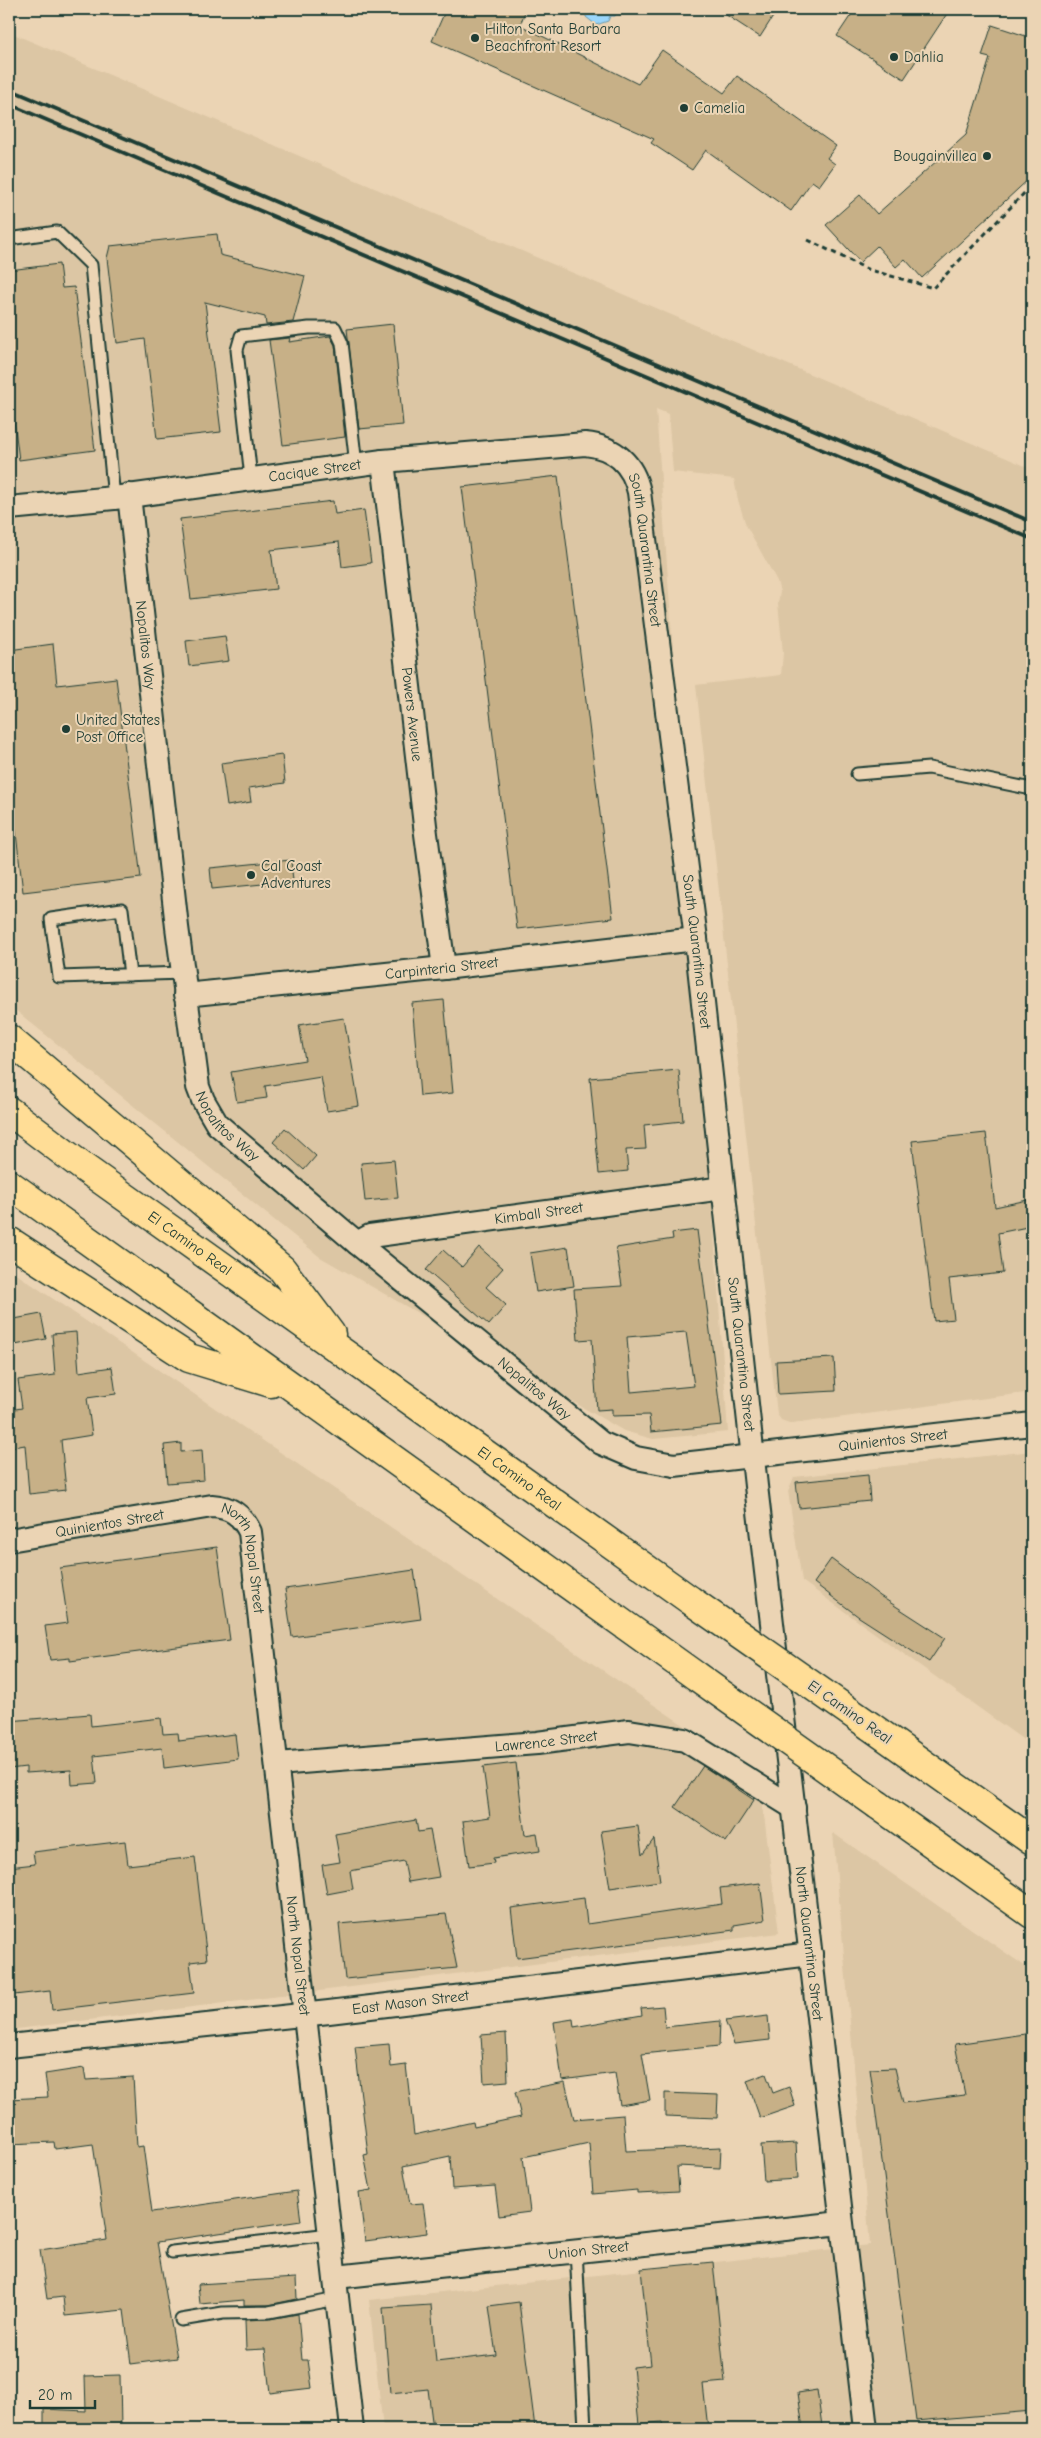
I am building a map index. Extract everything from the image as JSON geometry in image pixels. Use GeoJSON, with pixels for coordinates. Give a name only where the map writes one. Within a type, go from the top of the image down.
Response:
{"type":"FeatureCollection","features":[{"type":"Feature","properties":{"kind":"highway"},"geometry":{"type":"LineString","coordinates":[[9,1038],[282,1268],[346,1355]]}},
{"type":"Feature","properties":{"kind":"highway","name":"El Camino Real"},"geometry":{"type":"LineString","coordinates":[[9,1111],[346,1355],[1032,1841]]}},
{"type":"Feature","properties":{"kind":"highway"},"geometry":{"type":"LineString","coordinates":[[9,1184],[293,1389],[1032,1914]]}},
{"type":"Feature","properties":{"kind":"highway"},"geometry":{"type":"LineString","coordinates":[[9,1241],[190,1358],[293,1389]]}},
{"type":"Feature","properties":{"kind":"street","name":"Cacique Street"},"geometry":{"type":"LineString","coordinates":[[9,508],[121,496],[383,461],[585,444],[597,445],[617,454]]}},
{"type":"Feature","properties":{"kind":"street","name":"South Quarantina Street"},"geometry":{"type":"LineString","coordinates":[[617,454],[632,471],[639,492],[696,939],[753,1457]]}},
{"type":"Feature","properties":{"kind":"street","name":"Powers Avenue"},"geometry":{"type":"LineString","coordinates":[[383,461],[426,834],[444,968]]}},
{"type":"Feature","properties":{"kind":"street","name":"Nopalitos Way"},"geometry":{"type":"LineString","coordinates":[[121,496],[198,1087],[209,1112],[227,1134],[601,1444],[636,1458],[674,1465],[753,1457]]}},
{"type":"Feature","properties":{"kind":"street","name":"Carpinteria Street"},"geometry":{"type":"LineString","coordinates":[[184,984],[444,968],[696,939]]}},
{"type":"Feature","properties":{"kind":"street","name":"Kimball Street"},"geometry":{"type":"LineString","coordinates":[[357,1243],[376,1235],[723,1188]]}},
{"type":"Feature","properties":{"kind":"street","name":"Quinientos Street"},"geometry":{"type":"LineString","coordinates":[[753,1457],[1032,1424]]}},
{"type":"Feature","properties":{"kind":"street","name":"North Quarantina Street"},"geometry":{"type":"LineString","coordinates":[[753,1457],[866,2429]]}},
{"type":"Feature","properties":{"kind":"street","name":"Quinientos Street"},"geometry":{"type":"LineString","coordinates":[[9,1540],[212,1506]]}},
{"type":"Feature","properties":{"kind":"street","name":"North Nopal Street"},"geometry":{"type":"LineString","coordinates":[[212,1506],[224,1507],[236,1512],[250,1532],[352,2429]]}},
{"type":"Feature","properties":{"kind":"street","name":"Lawrence Street"},"geometry":{"type":"LineString","coordinates":[[277,1764],[537,1743],[629,1731],[685,1740],[794,1808]]}},
{"type":"Feature","properties":{"kind":"street","name":"East Mason Street"},"geometry":{"type":"LineString","coordinates":[[9,2046],[305,2015],[811,1954]]}},
{"type":"Feature","properties":{"kind":"street","name":"Union Street"},"geometry":{"type":"LineString","coordinates":[[336,2277],[576,2249],[841,2222]]}},
{"type":"Feature","properties":{"kind":"lane"},"geometry":{"type":"LineString","coordinates":[[9,239],[57,232],[91,265],[121,496]]}},
{"type":"Feature","properties":{"kind":"lane"},"geometry":{"type":"LineString","coordinates":[[251,478],[237,350],[241,336],[309,328],[335,328],[342,342],[356,464]]}},
{"type":"Feature","properties":{"kind":"lane"},"geometry":{"type":"LineString","coordinates":[[857,774],[929,768],[1032,789]]}},
{"type":"Feature","properties":{"kind":"lane"},"geometry":{"type":"LineString","coordinates":[[130,975],[122,909],[51,919],[59,977],[130,975],[184,984]]}},
{"type":"Feature","properties":{"kind":"lane"},"geometry":{"type":"LineString","coordinates":[[172,2252],[330,2234]]}},
{"type":"Feature","properties":{"kind":"lane"},"geometry":{"type":"LineString","coordinates":[[576,2249],[586,2429]]}},
{"type":"Feature","properties":{"kind":"lane"},"geometry":{"type":"LineString","coordinates":[[181,2320],[223,2314],[269,2312],[337,2299]]}},
{"type":"Feature","properties":{"kind":"path"},"geometry":{"type":"LineString","coordinates":[[808,240],[867,269],[934,288],[1032,185]]}},
{"type":"Feature","properties":{"kind":"shaded area"},"geometry":{"type":"Polygon","coordinates":[[[9,32],[1032,469],[1032,1392],[792,1424],[781,1420],[777,1414],[696,685],[781,675],[783,653],[778,603],[780,592],[777,581],[746,525],[734,479],[673,472],[668,414],[656,409],[728,1432],[653,1439],[624,1431],[320,1257],[9,1005],[9,32]]]}},
{"type":"Feature","properties":{"kind":"shaded area"},"geometry":{"type":"Polygon","coordinates":[[[9,1269],[759,1776],[779,1933],[9,2030],[9,1269]]]}},
{"type":"Feature","properties":{"kind":"shaded area"},"geometry":{"type":"Polygon","coordinates":[[[1032,1451],[1032,1746],[802,1581],[788,1491],[794,1477],[1032,1451]]]}},
{"type":"Feature","properties":{"kind":"shaded area"},"geometry":{"type":"Polygon","coordinates":[[[833,1833],[1032,1971],[1032,2429],[383,2429],[369,2300],[870,2245],[833,1833]]]}},
{"type":"Feature","properties":{"kind":"water"},"geometry":{"type":"Polygon","coordinates":[[[586,9],[625,9],[623,13],[617,11],[615,16],[610,16],[608,21],[596,25],[586,17],[586,9]]]}},
{"type":"Feature","properties":{"kind":"building","name":"Camelia"},"geometry":{"type":"Polygon","coordinates":[[[446,9],[526,9],[520,25],[638,84],[662,50],[724,93],[737,76],[836,146],[827,158],[835,164],[819,186],[812,181],[791,211],[706,150],[692,170],[651,143],[654,139],[432,41],[446,9]]]}},
{"type":"Feature","properties":{"kind":"building"},"geometry":{"type":"Polygon","coordinates":[[[717,9],[778,9],[760,37],[717,9]]]}},
{"type":"Feature","properties":{"kind":"building","name":"Dahlia"},"geometry":{"type":"Polygon","coordinates":[[[855,9],[950,9],[904,79],[837,36],[855,9]]]}},
{"type":"Feature","properties":{"kind":"building","name":"Bougainvillea"},"geometry":{"type":"Polygon","coordinates":[[[992,25],[1032,38],[1032,176],[922,278],[905,259],[896,267],[877,246],[860,262],[826,225],[860,195],[877,214],[966,135],[990,58],[982,56],[992,25]]]}},
{"type":"Feature","properties":{"kind":"building"},"geometry":{"type":"Polygon","coordinates":[[[217,234],[220,255],[305,276],[293,322],[266,325],[265,317],[205,302],[221,432],[157,439],[145,339],[117,343],[107,258],[110,246],[217,234]]]}},
{"type":"Feature","properties":{"kind":"building"},"geometry":{"type":"Polygon","coordinates":[[[59,264],[62,288],[74,287],[95,450],[19,460],[9,381],[9,270],[59,264]]]}},
{"type":"Feature","properties":{"kind":"building"},"geometry":{"type":"Polygon","coordinates":[[[393,324],[403,425],[359,429],[347,329],[393,324]]]}},
{"type":"Feature","properties":{"kind":"building"},"geometry":{"type":"Polygon","coordinates":[[[330,336],[335,345],[345,437],[283,445],[269,340],[290,338],[289,342],[330,336]]]}},
{"type":"Feature","properties":{"kind":"building"},"geometry":{"type":"Polygon","coordinates":[[[558,476],[613,918],[517,929],[462,487],[558,476]]]}},
{"type":"Feature","properties":{"kind":"building"},"geometry":{"type":"Polygon","coordinates":[[[333,501],[335,514],[364,510],[371,563],[342,567],[339,542],[271,550],[276,589],[191,599],[180,519],[333,501]]]}},
{"type":"Feature","properties":{"kind":"building"},"geometry":{"type":"Polygon","coordinates":[[[225,636],[229,661],[189,666],[186,641],[225,636]]]}},
{"type":"Feature","properties":{"kind":"building","name":"United States Post Office"},"geometry":{"type":"Polygon","coordinates":[[[53,644],[57,685],[116,678],[141,878],[23,892],[9,774],[9,650],[53,644]]]}},
{"type":"Feature","properties":{"kind":"building"},"geometry":{"type":"Polygon","coordinates":[[[282,755],[285,783],[249,788],[251,802],[227,806],[221,763],[282,755]]]}},
{"type":"Feature","properties":{"kind":"building","name":"Cal Coast Adventures"},"geometry":{"type":"Polygon","coordinates":[[[291,860],[293,881],[212,889],[210,868],[291,860]]]}},
{"type":"Feature","properties":{"kind":"building"},"geometry":{"type":"Polygon","coordinates":[[[444,1000],[453,1093],[420,1096],[412,1003],[444,1000]]]}},
{"type":"Feature","properties":{"kind":"building"},"geometry":{"type":"Polygon","coordinates":[[[344,1018],[359,1106],[327,1111],[321,1077],[265,1086],[267,1098],[237,1102],[231,1072],[305,1060],[299,1025],[344,1018]]]}},
{"type":"Feature","properties":{"kind":"building"},"geometry":{"type":"Polygon","coordinates":[[[679,1070],[683,1121],[644,1125],[646,1149],[626,1150],[628,1171],[599,1174],[590,1078],[679,1070]]]}},
{"type":"Feature","properties":{"kind":"building"},"geometry":{"type":"Polygon","coordinates":[[[285,1128],[316,1156],[304,1170],[273,1142],[285,1128]]]}},
{"type":"Feature","properties":{"kind":"building"},"geometry":{"type":"Polygon","coordinates":[[[986,1133],[995,1207],[1032,1199],[1032,1226],[998,1233],[1003,1273],[949,1279],[954,1319],[934,1321],[912,1141],[986,1133]]]}},
{"type":"Feature","properties":{"kind":"building"},"geometry":{"type":"Polygon","coordinates":[[[394,1160],[398,1198],[365,1201],[361,1163],[394,1160]]]}},
{"type":"Feature","properties":{"kind":"building"},"geometry":{"type":"Polygon","coordinates":[[[697,1230],[722,1425],[651,1432],[649,1415],[612,1416],[612,1409],[597,1410],[592,1339],[578,1340],[574,1289],[622,1286],[616,1248],[673,1239],[672,1233],[697,1230]],[[686,1332],[627,1337],[631,1392],[694,1386],[686,1332]]]}},
{"type":"Feature","properties":{"kind":"building"},"geometry":{"type":"Polygon","coordinates":[[[479,1247],[503,1268],[486,1287],[506,1305],[489,1325],[426,1270],[443,1250],[462,1267],[479,1247]]]}},
{"type":"Feature","properties":{"kind":"building"},"geometry":{"type":"Polygon","coordinates":[[[568,1247],[574,1286],[536,1292],[530,1253],[568,1247]]]}},
{"type":"Feature","properties":{"kind":"building"},"geometry":{"type":"Polygon","coordinates":[[[41,1314],[46,1339],[15,1345],[9,1320],[41,1314]]]}},
{"type":"Feature","properties":{"kind":"building"},"geometry":{"type":"Polygon","coordinates":[[[76,1332],[79,1372],[112,1367],[116,1394],[87,1398],[92,1435],[61,1440],[66,1490],[29,1494],[25,1445],[13,1447],[9,1410],[22,1408],[18,1380],[55,1375],[52,1334],[76,1332]]]}},
{"type":"Feature","properties":{"kind":"building"},"geometry":{"type":"Polygon","coordinates":[[[834,1358],[836,1391],[778,1394],[776,1361],[834,1358]]]}},
{"type":"Feature","properties":{"kind":"building"},"geometry":{"type":"Polygon","coordinates":[[[181,1443],[181,1452],[202,1450],[204,1480],[167,1483],[164,1445],[181,1443]]]}},
{"type":"Feature","properties":{"kind":"building"},"geometry":{"type":"Polygon","coordinates":[[[868,1475],[870,1501],[799,1508],[796,1482],[868,1475]]]}},
{"type":"Feature","properties":{"kind":"building"},"geometry":{"type":"Polygon","coordinates":[[[217,1547],[230,1640],[70,1661],[70,1658],[50,1660],[45,1626],[68,1623],[60,1568],[217,1547]]]}},
{"type":"Feature","properties":{"kind":"building"},"geometry":{"type":"Polygon","coordinates":[[[831,1559],[880,1596],[945,1638],[929,1662],[859,1617],[814,1583],[831,1559]]]}},
{"type":"Feature","properties":{"kind":"building"},"geometry":{"type":"Polygon","coordinates":[[[414,1570],[421,1619],[292,1637],[285,1589],[414,1570]]]}},
{"type":"Feature","properties":{"kind":"building"},"geometry":{"type":"Polygon","coordinates":[[[90,1714],[91,1726],[161,1718],[163,1734],[178,1733],[179,1741],[235,1734],[238,1759],[164,1768],[162,1748],[94,1756],[97,1783],[72,1785],[71,1770],[26,1773],[26,1767],[9,1769],[9,1721],[90,1714]]]}},
{"type":"Feature","properties":{"kind":"building"},"geometry":{"type":"Polygon","coordinates":[[[516,1763],[525,1835],[537,1833],[540,1851],[493,1858],[494,1863],[469,1866],[463,1821],[490,1817],[483,1767],[516,1763]]]}},
{"type":"Feature","properties":{"kind":"building"},"geometry":{"type":"Polygon","coordinates":[[[703,1766],[754,1800],[726,1842],[675,1807],[703,1766]]]}},
{"type":"Feature","properties":{"kind":"building"},"geometry":{"type":"Polygon","coordinates":[[[416,1820],[418,1832],[430,1830],[439,1877],[408,1882],[404,1861],[350,1871],[353,1889],[327,1894],[322,1865],[340,1862],[335,1834],[416,1820]]]}},
{"type":"Feature","properties":{"kind":"building"},"geometry":{"type":"Polygon","coordinates":[[[638,1826],[642,1855],[654,1839],[660,1881],[610,1888],[601,1831],[638,1826]]]}},
{"type":"Feature","properties":{"kind":"building"},"geometry":{"type":"Polygon","coordinates":[[[125,1841],[128,1865],[195,1857],[207,1960],[190,1962],[194,1993],[52,2010],[50,1991],[14,1995],[9,1950],[9,1867],[35,1864],[33,1852],[125,1841]]]}},
{"type":"Feature","properties":{"kind":"building"},"geometry":{"type":"Polygon","coordinates":[[[760,1883],[765,1920],[734,1925],[734,1930],[517,1958],[511,1908],[584,1898],[587,1924],[722,1904],[720,1888],[760,1883]]]}},
{"type":"Feature","properties":{"kind":"building"},"geometry":{"type":"Polygon","coordinates":[[[446,1914],[457,1968],[345,1979],[339,1924],[446,1914]]]}},
{"type":"Feature","properties":{"kind":"building"},"geometry":{"type":"Polygon","coordinates":[[[663,2006],[665,2027],[720,2021],[719,2046],[642,2054],[650,2100],[620,2105],[615,2073],[562,2080],[554,2022],[573,2019],[574,2027],[642,2015],[641,2008],[663,2006]]]}},
{"type":"Feature","properties":{"kind":"building"},"geometry":{"type":"Polygon","coordinates":[[[768,2016],[770,2040],[734,2044],[725,2021],[768,2016]]]}},
{"type":"Feature","properties":{"kind":"building"},"geometry":{"type":"Polygon","coordinates":[[[506,2033],[508,2081],[484,2083],[481,2035],[506,2033]]]}},
{"type":"Feature","properties":{"kind":"building"},"geometry":{"type":"Polygon","coordinates":[[[1032,2033],[1032,2411],[916,2421],[870,2069],[895,2068],[903,2103],[965,2095],[955,2044],[1032,2033]]]}},
{"type":"Feature","properties":{"kind":"building"},"geometry":{"type":"Polygon","coordinates":[[[389,2044],[391,2067],[406,2065],[414,2135],[473,2122],[474,2127],[521,2117],[515,2092],[565,2082],[574,2119],[623,2115],[626,2151],[721,2147],[720,2168],[677,2166],[679,2191],[637,2193],[637,2190],[593,2194],[589,2143],[523,2157],[530,2212],[499,2216],[495,2186],[452,2189],[450,2156],[403,2166],[410,2204],[423,2203],[427,2233],[365,2241],[359,2192],[371,2190],[364,2155],[368,2154],[355,2047],[389,2044]]]}},
{"type":"Feature","properties":{"kind":"building"},"geometry":{"type":"Polygon","coordinates":[[[84,2068],[86,2080],[133,2077],[137,2147],[143,2146],[152,2212],[297,2191],[301,2221],[157,2242],[177,2358],[131,2364],[124,2310],[65,2316],[63,2297],[47,2299],[40,2250],[107,2240],[93,2144],[55,2149],[54,2142],[9,2144],[9,2099],[48,2097],[45,2074],[84,2068]]]}},
{"type":"Feature","properties":{"kind":"building"},"geometry":{"type":"Polygon","coordinates":[[[766,2074],[773,2093],[789,2087],[795,2106],[760,2118],[747,2081],[766,2074]]]}},
{"type":"Feature","properties":{"kind":"building"},"geometry":{"type":"Polygon","coordinates":[[[665,2093],[718,2095],[717,2118],[665,2116],[665,2093]]]}},
{"type":"Feature","properties":{"kind":"building"},"geometry":{"type":"Polygon","coordinates":[[[796,2143],[798,2179],[764,2181],[761,2145],[796,2143]]]}},
{"type":"Feature","properties":{"kind":"building"},"geometry":{"type":"Polygon","coordinates":[[[713,2262],[725,2382],[703,2384],[708,2429],[663,2429],[662,2422],[639,2424],[633,2367],[651,2365],[641,2269],[713,2262]]]}},
{"type":"Feature","properties":{"kind":"building"},"geometry":{"type":"Polygon","coordinates":[[[296,2278],[297,2299],[268,2305],[244,2305],[244,2300],[200,2304],[198,2284],[296,2278]]]}},
{"type":"Feature","properties":{"kind":"building"},"geometry":{"type":"Polygon","coordinates":[[[519,2302],[535,2428],[433,2429],[428,2389],[390,2393],[383,2308],[431,2305],[436,2362],[496,2355],[489,2306],[519,2302]]]}},
{"type":"Feature","properties":{"kind":"building"},"geometry":{"type":"Polygon","coordinates":[[[298,2314],[302,2360],[308,2360],[312,2388],[270,2393],[265,2349],[246,2350],[245,2320],[270,2319],[298,2314]]]}},
{"type":"Feature","properties":{"kind":"building"},"geometry":{"type":"Polygon","coordinates":[[[120,2375],[121,2429],[44,2429],[44,2409],[86,2411],[85,2376],[120,2375]]]}},
{"type":"Feature","properties":{"kind":"building"},"geometry":{"type":"Polygon","coordinates":[[[817,2390],[822,2426],[803,2429],[798,2393],[817,2390]]]}},
{"type":"Feature","properties":{"kind":"railway"},"geometry":{"type":"LineString","coordinates":[[9,89],[1032,522]]}},
{"type":"Feature","properties":{"kind":"railway"},"geometry":{"type":"LineString","coordinates":[[9,104],[1032,539]]}},
{"type":"Feature","properties":{"kind":"place","name":"Hilton Santa Barbara Beachfront Resort"},"geometry":{"type":"Point","coordinates":[475,38]}},
{"type":"Feature","properties":{"kind":"place","name":"Dahlia"},"geometry":{"type":"Point","coordinates":[894,57]}},
{"type":"Feature","properties":{"kind":"place","name":"Camelia"},"geometry":{"type":"Point","coordinates":[684,108]}},
{"type":"Feature","properties":{"kind":"place","name":"Bougainvillea"},"geometry":{"type":"Point","coordinates":[987,156]}},
{"type":"Feature","properties":{"kind":"place","name":"United States Post Office"},"geometry":{"type":"Point","coordinates":[66,729]}},
{"type":"Feature","properties":{"kind":"place","name":"Cal Coast Adventures"},"geometry":{"type":"Point","coordinates":[251,875]}}]}
